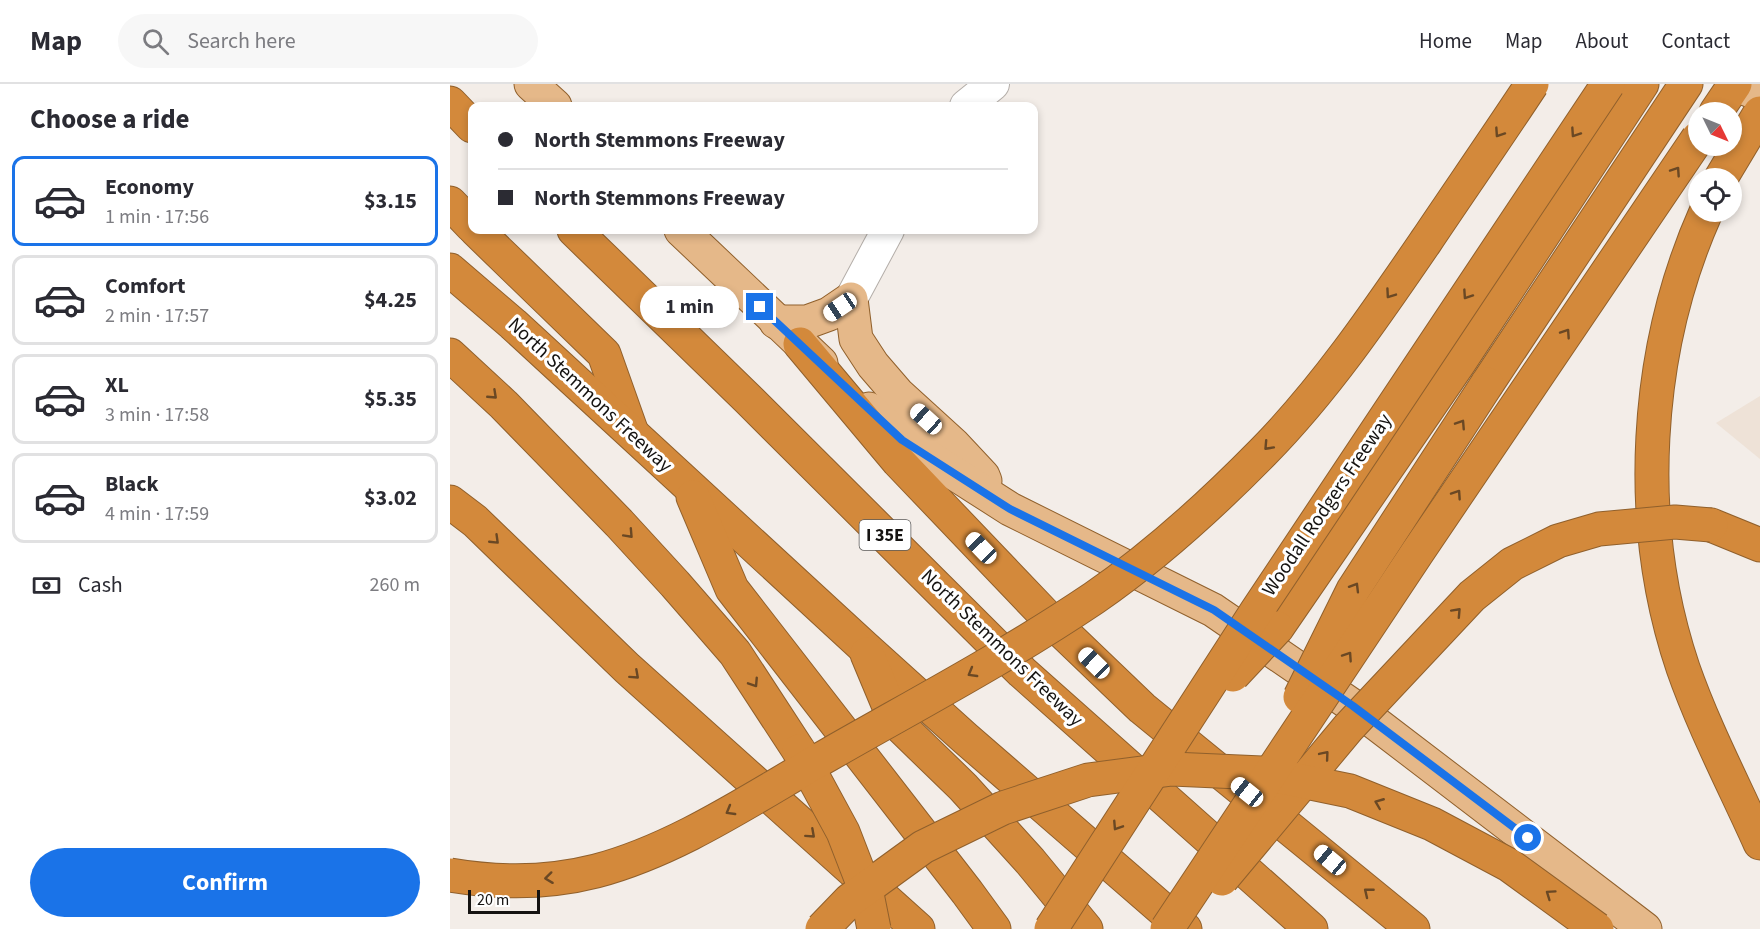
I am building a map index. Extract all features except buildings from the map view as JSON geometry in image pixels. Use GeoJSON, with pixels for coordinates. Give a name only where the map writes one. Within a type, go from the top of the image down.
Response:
{"type":"FeatureCollection","features":[{"type":"Feature","properties":{"kind":"highway"},"geometry":{"type":"LineString","coordinates":[[450,876],[489,881],[541,879],[595,871],[655,851],[725,814],[988,664],[1094,598],[1148,558],[1200,513],[1265,450],[1323,385],[1388,297],[1532,84]]}},
{"type":"Feature","properties":{"kind":"highway"},"geometry":{"type":"LineString","coordinates":[[1587,84],[1595,95],[1603,123],[1600,148]]}},
{"type":"Feature","properties":{"kind":"highway","name":"Woodall Rodgers Freeway"},"geometry":{"type":"LineString","coordinates":[[1051,929],[1256,612],[1608,84]]}},
{"type":"Feature","properties":{"kind":"highway"},"geometry":{"type":"LineString","coordinates":[[1175,737],[1276,628],[1459,363],[1642,84]]}},
{"type":"Feature","properties":{"kind":"highway"},"geometry":{"type":"LineString","coordinates":[[1246,810],[1353,590],[1686,84]]}},
{"type":"Feature","properties":{"kind":"highway"},"geometry":{"type":"LineString","coordinates":[[1723,102],[1735,84]]}},
{"type":"Feature","properties":{"kind":"highway"},"geometry":{"type":"LineString","coordinates":[[450,103],[468,122]]}},
{"type":"Feature","properties":{"kind":"highway"},"geometry":{"type":"LineString","coordinates":[[1727,168],[1760,113]]}},
{"type":"Feature","properties":{"kind":"highway"},"geometry":{"type":"LineString","coordinates":[[1167,929],[1688,153]]}},
{"type":"Feature","properties":{"kind":"highway"},"geometry":{"type":"LineString","coordinates":[[450,203],[468,222]]}},
{"type":"Feature","properties":{"kind":"highway"},"geometry":{"type":"LineString","coordinates":[[1701,222],[1677,289],[1663,348],[1655,398],[1652,473],[1657,547],[1667,609],[1683,667],[1698,709],[1760,843]]}},
{"type":"Feature","properties":{"kind":"highway"},"geometry":{"type":"LineString","coordinates":[[480,234],[604,354],[633,434]]}},
{"type":"Feature","properties":{"kind":"highway","name":"North Stemmons Freeway"},"geometry":{"type":"LineString","coordinates":[[578,234],[757,407],[1022,672],[1311,929]]}},
{"type":"Feature","properties":{"kind":"highway","name":"North Stemmons Freeway"},"geometry":{"type":"LineString","coordinates":[[450,270],[513,324],[974,746],[1185,929]]}},
{"type":"Feature","properties":{"kind":"highway"},"geometry":{"type":"LineString","coordinates":[[800,344],[898,461],[1047,617],[1142,708],[1413,929]]}},
{"type":"Feature","properties":{"kind":"highway"},"geometry":{"type":"LineString","coordinates":[[450,355],[512,413],[619,523],[735,653],[799,751],[843,832],[867,894],[874,929]]}},
{"type":"Feature","properties":{"kind":"highway"},"geometry":{"type":"LineString","coordinates":[[689,486],[732,590],[960,882],[994,929]]}},
{"type":"Feature","properties":{"kind":"highway"},"geometry":{"type":"LineString","coordinates":[[450,502],[475,521],[636,676],[918,929]]}},
{"type":"Feature","properties":{"kind":"highway"},"geometry":{"type":"LineString","coordinates":[[1180,929],[1348,728],[1472,596],[1512,564],[1558,541],[1599,528],[1635,524],[1675,522],[1711,525],[1760,545]]}},
{"type":"Feature","properties":{"kind":"highway"},"geometry":{"type":"LineString","coordinates":[[864,647],[895,721],[963,787],[1030,861],[1086,929]]}},
{"type":"Feature","properties":{"kind":"highway"},"geometry":{"type":"LineString","coordinates":[[822,929],[850,900],[923,847],[1003,808],[1088,780],[1172,769],[1262,773],[1350,791],[1432,824],[1509,865],[1597,929]]}},
{"type":"Feature","properties":{"kind":"main road"},"geometry":{"type":"LineString","coordinates":[[531,84],[551,102]]}},
{"type":"Feature","properties":{"kind":"main road"},"geometry":{"type":"LineString","coordinates":[[1735,84],[1760,95]]}},
{"type":"Feature","properties":{"kind":"main road"},"geometry":{"type":"LineString","coordinates":[[685,234],[902,440],[1010,509],[1214,610],[1353,706],[1645,929]]}},
{"type":"Feature","properties":{"kind":"main road"},"geometry":{"type":"LineString","coordinates":[[776,322],[807,322],[829,314],[851,299],[856,339],[873,365],[898,394],[954,445],[983,476],[991,497]]}},
{"type":"Feature","properties":{"kind":"lane"},"geometry":{"type":"LineString","coordinates":[[971,102],[993,84]]}},
{"type":"Feature","properties":{"kind":"lane"},"geometry":{"type":"LineString","coordinates":[[851,299],[886,234]]}},
{"type":"Feature","properties":{"kind":"shaded area"},"geometry":{"type":"Polygon","coordinates":[[[1760,396],[1760,459],[1716,423],[1760,396]]]}},
{"type":"Feature","properties":{"kind":"route"},"geometry":{"type":"LineString","coordinates":[[760,307],[902,440],[1010,509],[1214,610],[1353,706],[1528,838]]}}]}
